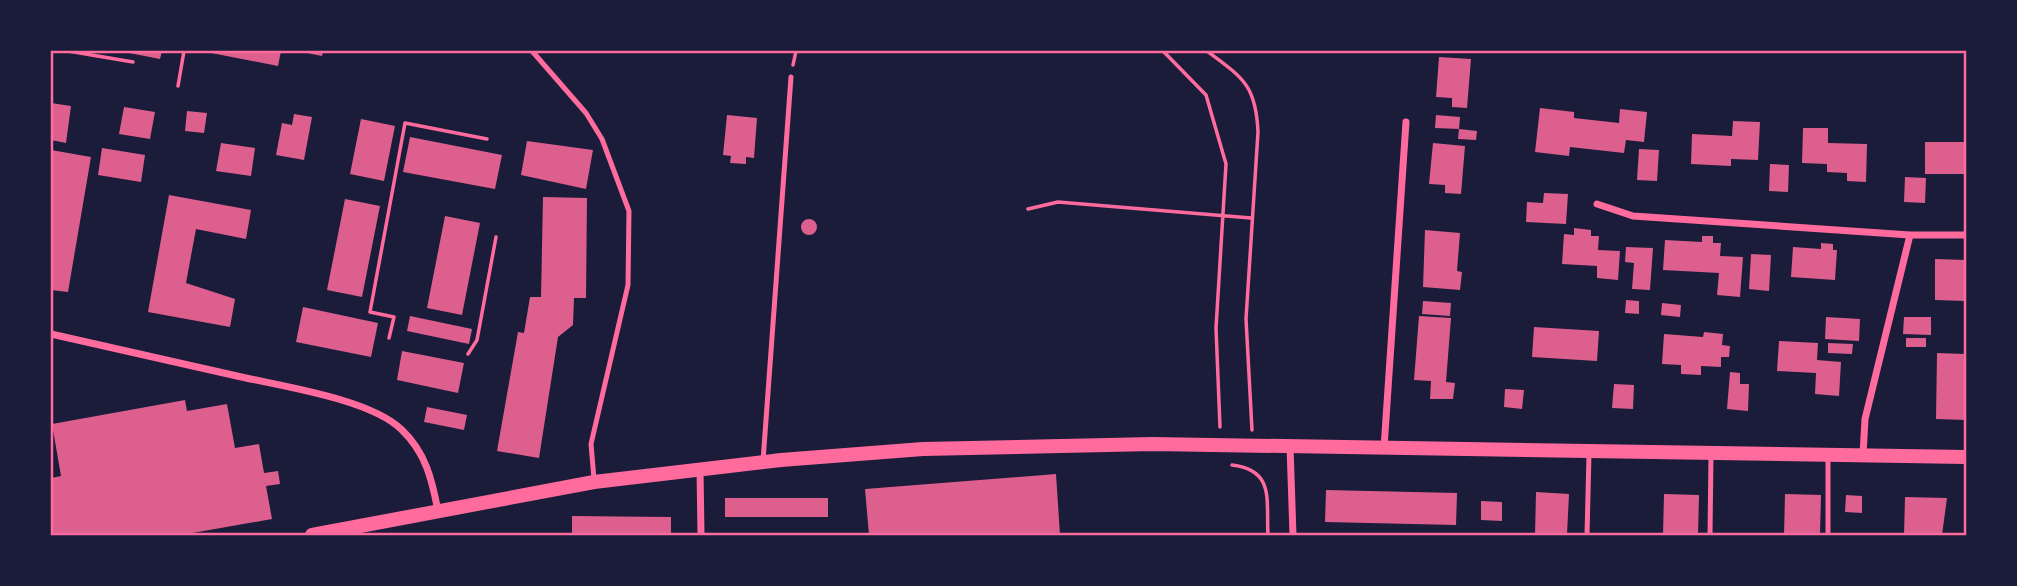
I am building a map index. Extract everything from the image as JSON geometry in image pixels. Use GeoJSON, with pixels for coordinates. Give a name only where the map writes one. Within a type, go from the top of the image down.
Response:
{"type":"FeatureCollection","features":[{"type":"Feature","properties":{"kind":"main road"},"geometry":{"type":"LineString","coordinates":[[312,535],[594,482],[763,462],[1012,445],[1290,446],[1966,457]]}},
{"type":"Feature","properties":{"kind":"street"},"geometry":{"type":"LineString","coordinates":[[1384,448],[1406,122]]}},
{"type":"Feature","properties":{"kind":"street"},"geometry":{"type":"LineString","coordinates":[[1597,204],[1633,216],[1910,235],[1966,235]]}},
{"type":"Feature","properties":{"kind":"street"},"geometry":{"type":"LineString","coordinates":[[1863,456],[1865,419],[1910,235]]}},
{"type":"Feature","properties":{"kind":"street"},"geometry":{"type":"LineString","coordinates":[[51,334],[296,389],[373,411],[401,428],[420,452],[429,470],[438,511]]}},
{"type":"Feature","properties":{"kind":"street"},"geometry":{"type":"LineString","coordinates":[[1290,446],[1293,535]]}},
{"type":"Feature","properties":{"kind":"street"},"geometry":{"type":"LineString","coordinates":[[700,469],[701,535]]}},
{"type":"Feature","properties":{"kind":"lane"},"geometry":{"type":"LineString","coordinates":[[532,51],[586,113],[602,139],[629,211],[628,285],[591,444],[594,482]]}},
{"type":"Feature","properties":{"kind":"lane"},"geometry":{"type":"LineString","coordinates":[[763,462],[791,77]]}},
{"type":"Feature","properties":{"kind":"lane"},"geometry":{"type":"LineString","coordinates":[[1587,535],[1589,451]]}},
{"type":"Feature","properties":{"kind":"lane"},"geometry":{"type":"LineString","coordinates":[[1710,535],[1711,453]]}},
{"type":"Feature","properties":{"kind":"lane"},"geometry":{"type":"LineString","coordinates":[[1828,455],[1828,535]]}},
{"type":"Feature","properties":{"kind":"path"},"geometry":{"type":"LineString","coordinates":[[68,51],[132,62]]}},
{"type":"Feature","properties":{"kind":"path"},"geometry":{"type":"LineString","coordinates":[[178,86],[184,51]]}},
{"type":"Feature","properties":{"kind":"path"},"geometry":{"type":"LineString","coordinates":[[1163,51],[1206,95],[1226,164],[1216,328],[1219,430]]}},
{"type":"Feature","properties":{"kind":"path"},"geometry":{"type":"LineString","coordinates":[[1207,51],[1245,83],[1257,103],[1258,132],[1246,319],[1252,446]]}},
{"type":"Feature","properties":{"kind":"path"},"geometry":{"type":"LineString","coordinates":[[389,338],[394,317],[370,312],[405,123],[487,139]]}},
{"type":"Feature","properties":{"kind":"path"},"geometry":{"type":"LineString","coordinates":[[1028,209],[1058,202],[1251,218]]}},
{"type":"Feature","properties":{"kind":"path"},"geometry":{"type":"LineString","coordinates":[[468,354],[477,340],[496,237]]}},
{"type":"Feature","properties":{"kind":"path"},"geometry":{"type":"LineString","coordinates":[[1228,464],[1257,471],[1264,481],[1269,535]]}},
{"type":"Feature","properties":{"kind":"building"},"geometry":{"type":"Polygon","coordinates":[[[119,51],[162,51],[160,59],[119,51]]]}},
{"type":"Feature","properties":{"kind":"building"},"geometry":{"type":"Polygon","coordinates":[[[201,51],[281,51],[278,66],[201,51]]]}},
{"type":"Feature","properties":{"kind":"building"},"geometry":{"type":"Polygon","coordinates":[[[307,51],[323,51],[322,56],[307,51]]]}},
{"type":"Feature","properties":{"kind":"building"},"geometry":{"type":"Polygon","coordinates":[[[1439,57],[1471,59],[1467,108],[1452,107],[1452,98],[1436,97],[1439,57]]]}},
{"type":"Feature","properties":{"kind":"building"},"geometry":{"type":"Polygon","coordinates":[[[51,103],[71,106],[66,143],[51,140],[51,103]]]}},
{"type":"Feature","properties":{"kind":"building"},"geometry":{"type":"Polygon","coordinates":[[[124,107],[155,112],[150,139],[119,134],[124,107]]]}},
{"type":"Feature","properties":{"kind":"building"},"geometry":{"type":"Polygon","coordinates":[[[1540,108],[1574,112],[1574,118],[1619,123],[1620,109],[1647,112],[1644,142],[1626,140],[1624,153],[1570,147],[1569,156],[1535,152],[1540,108]]]}},
{"type":"Feature","properties":{"kind":"building"},"geometry":{"type":"Polygon","coordinates":[[[187,111],[207,113],[204,133],[185,131],[187,111]]]}},
{"type":"Feature","properties":{"kind":"building"},"geometry":{"type":"Polygon","coordinates":[[[294,114],[312,117],[304,160],[276,155],[282,123],[292,125],[294,114]]]}},
{"type":"Feature","properties":{"kind":"building"},"geometry":{"type":"Polygon","coordinates":[[[727,115],[757,118],[754,158],[746,157],[746,164],[730,163],[731,156],[723,155],[727,115]]]}},
{"type":"Feature","properties":{"kind":"building"},"geometry":{"type":"Polygon","coordinates":[[[1436,115],[1460,117],[1459,129],[1435,128],[1436,115]]]}},
{"type":"Feature","properties":{"kind":"building"},"geometry":{"type":"Polygon","coordinates":[[[361,119],[395,126],[384,181],[350,174],[361,119]]]}},
{"type":"Feature","properties":{"kind":"building"},"geometry":{"type":"Polygon","coordinates":[[[1733,121],[1760,122],[1758,160],[1731,159],[1731,166],[1691,164],[1692,134],[1732,136],[1733,121]]]}},
{"type":"Feature","properties":{"kind":"building"},"geometry":{"type":"Polygon","coordinates":[[[1803,128],[1828,128],[1828,143],[1867,144],[1866,182],[1847,181],[1847,173],[1827,172],[1827,164],[1802,163],[1803,128]]]}},
{"type":"Feature","properties":{"kind":"building"},"geometry":{"type":"Polygon","coordinates":[[[1459,129],[1477,131],[1476,140],[1458,139],[1459,129]]]}},
{"type":"Feature","properties":{"kind":"building"},"geometry":{"type":"Polygon","coordinates":[[[410,137],[502,155],[495,189],[403,172],[410,137]]]}},
{"type":"Feature","properties":{"kind":"building"},"geometry":{"type":"Polygon","coordinates":[[[527,141],[593,150],[586,189],[521,175],[527,141]]]}},
{"type":"Feature","properties":{"kind":"building"},"geometry":{"type":"Polygon","coordinates":[[[1925,142],[1966,142],[1966,174],[1925,174],[1925,142]]]}},
{"type":"Feature","properties":{"kind":"building"},"geometry":{"type":"Polygon","coordinates":[[[221,143],[255,148],[251,176],[216,171],[221,143]]]}},
{"type":"Feature","properties":{"kind":"building"},"geometry":{"type":"Polygon","coordinates":[[[1433,143],[1465,146],[1461,194],[1445,193],[1445,185],[1429,184],[1433,143]]]}},
{"type":"Feature","properties":{"kind":"building"},"geometry":{"type":"Polygon","coordinates":[[[102,148],[145,155],[141,182],[98,175],[102,148]]]}},
{"type":"Feature","properties":{"kind":"building"},"geometry":{"type":"Polygon","coordinates":[[[1639,149],[1659,150],[1657,181],[1637,180],[1639,149]]]}},
{"type":"Feature","properties":{"kind":"building"},"geometry":{"type":"Polygon","coordinates":[[[51,150],[91,157],[68,292],[51,290],[51,150]]]}},
{"type":"Feature","properties":{"kind":"building"},"geometry":{"type":"Polygon","coordinates":[[[1770,164],[1789,165],[1788,192],[1769,191],[1770,164]]]}},
{"type":"Feature","properties":{"kind":"building"},"geometry":{"type":"Polygon","coordinates":[[[1905,177],[1926,178],[1925,203],[1904,202],[1905,177]]]}},
{"type":"Feature","properties":{"kind":"building"},"geometry":{"type":"Polygon","coordinates":[[[1544,193],[1568,194],[1566,224],[1526,222],[1527,202],[1543,203],[1544,193]]]}},
{"type":"Feature","properties":{"kind":"building"},"geometry":{"type":"Polygon","coordinates":[[[169,195],[251,210],[246,239],[196,229],[186,283],[235,299],[230,327],[148,312],[169,195]]]}},
{"type":"Feature","properties":{"kind":"building"},"geometry":{"type":"Polygon","coordinates":[[[543,197],[587,198],[586,298],[574,298],[573,325],[558,337],[539,458],[497,451],[518,332],[524,333],[530,297],[541,297],[543,197]]]}},
{"type":"Feature","properties":{"kind":"building"},"geometry":{"type":"Polygon","coordinates":[[[345,199],[380,206],[362,297],[327,290],[345,199]]]}},
{"type":"Feature","properties":{"kind":"building"},"geometry":{"type":"Polygon","coordinates":[[[445,216],[480,223],[462,315],[427,308],[445,216]]]}},
{"type":"Feature","properties":{"kind":"building"},"geometry":{"type":"Polygon","coordinates":[[[809,219],[817,227],[809,235],[801,227],[809,219]]]}},
{"type":"Feature","properties":{"kind":"building"},"geometry":{"type":"Polygon","coordinates":[[[1574,228],[1591,230],[1591,236],[1599,236],[1598,250],[1620,251],[1618,280],[1597,278],[1597,266],[1562,264],[1564,234],[1574,235],[1574,228]]]}},
{"type":"Feature","properties":{"kind":"building"},"geometry":{"type":"Polygon","coordinates":[[[1425,230],[1460,233],[1457,271],[1462,272],[1460,290],[1423,287],[1425,230]]]}},
{"type":"Feature","properties":{"kind":"building"},"geometry":{"type":"Polygon","coordinates":[[[1702,236],[1713,236],[1713,243],[1721,243],[1720,256],[1743,257],[1740,297],[1717,295],[1719,273],[1663,270],[1665,240],[1702,242],[1702,236]]]}},
{"type":"Feature","properties":{"kind":"building"},"geometry":{"type":"Polygon","coordinates":[[[1821,243],[1833,244],[1833,250],[1837,250],[1835,280],[1791,277],[1793,247],[1821,249],[1821,243]]]}},
{"type":"Feature","properties":{"kind":"building"},"geometry":{"type":"Polygon","coordinates":[[[1626,247],[1653,248],[1650,290],[1632,289],[1634,263],[1625,262],[1626,247]]]}},
{"type":"Feature","properties":{"kind":"building"},"geometry":{"type":"Polygon","coordinates":[[[1751,254],[1771,255],[1769,291],[1749,289],[1751,254]]]}},
{"type":"Feature","properties":{"kind":"building"},"geometry":{"type":"Polygon","coordinates":[[[1935,259],[1966,260],[1966,301],[1935,300],[1935,259]]]}},
{"type":"Feature","properties":{"kind":"building"},"geometry":{"type":"Polygon","coordinates":[[[1626,300],[1639,301],[1639,314],[1625,313],[1626,300]]]}},
{"type":"Feature","properties":{"kind":"building"},"geometry":{"type":"Polygon","coordinates":[[[1423,301],[1451,303],[1450,316],[1422,314],[1423,301]]]}},
{"type":"Feature","properties":{"kind":"building"},"geometry":{"type":"Polygon","coordinates":[[[1662,303],[1681,305],[1680,317],[1661,315],[1662,303]]]}},
{"type":"Feature","properties":{"kind":"building"},"geometry":{"type":"Polygon","coordinates":[[[303,307],[378,323],[371,357],[296,342],[303,307]]]}},
{"type":"Feature","properties":{"kind":"building"},"geometry":{"type":"Polygon","coordinates":[[[410,316],[472,329],[469,344],[407,331],[410,316]]]}},
{"type":"Feature","properties":{"kind":"building"},"geometry":{"type":"Polygon","coordinates":[[[1419,316],[1451,318],[1446,382],[1455,383],[1453,399],[1430,399],[1431,381],[1414,380],[1419,316]]]}},
{"type":"Feature","properties":{"kind":"building"},"geometry":{"type":"Polygon","coordinates":[[[1826,317],[1860,319],[1859,341],[1825,339],[1826,317]]]}},
{"type":"Feature","properties":{"kind":"building"},"geometry":{"type":"Polygon","coordinates":[[[1904,317],[1931,317],[1931,335],[1903,334],[1904,317]]]}},
{"type":"Feature","properties":{"kind":"building"},"geometry":{"type":"Polygon","coordinates":[[[1534,327],[1599,331],[1597,361],[1532,357],[1534,327]]]}},
{"type":"Feature","properties":{"kind":"building"},"geometry":{"type":"Polygon","coordinates":[[[1704,332],[1723,334],[1722,345],[1730,346],[1729,357],[1721,357],[1721,367],[1701,366],[1701,375],[1681,374],[1681,365],[1662,364],[1664,334],[1703,337],[1704,332]]]}},
{"type":"Feature","properties":{"kind":"building"},"geometry":{"type":"Polygon","coordinates":[[[1906,338],[1926,338],[1926,347],[1906,347],[1906,338]]]}},
{"type":"Feature","properties":{"kind":"building"},"geometry":{"type":"Polygon","coordinates":[[[1779,341],[1818,343],[1817,360],[1841,362],[1839,396],[1815,394],[1816,373],[1777,371],[1779,341]]]}},
{"type":"Feature","properties":{"kind":"building"},"geometry":{"type":"Polygon","coordinates":[[[1828,343],[1853,344],[1852,354],[1828,353],[1828,343]]]}},
{"type":"Feature","properties":{"kind":"building"},"geometry":{"type":"Polygon","coordinates":[[[402,351],[464,363],[458,393],[397,380],[402,351]]]}},
{"type":"Feature","properties":{"kind":"building"},"geometry":{"type":"Polygon","coordinates":[[[1937,353],[1966,354],[1966,420],[1936,419],[1937,353]]]}},
{"type":"Feature","properties":{"kind":"building"},"geometry":{"type":"Polygon","coordinates":[[[1730,372],[1740,373],[1740,384],[1749,384],[1748,411],[1727,409],[1730,372]]]}},
{"type":"Feature","properties":{"kind":"building"},"geometry":{"type":"Polygon","coordinates":[[[1614,384],[1634,385],[1633,409],[1612,408],[1614,384]]]}},
{"type":"Feature","properties":{"kind":"building"},"geometry":{"type":"Polygon","coordinates":[[[1505,389],[1524,390],[1522,409],[1504,407],[1505,389]]]}},
{"type":"Feature","properties":{"kind":"building"},"geometry":{"type":"Polygon","coordinates":[[[185,400],[187,411],[227,404],[235,448],[259,444],[264,473],[278,471],[280,484],[266,486],[272,519],[181,535],[51,535],[51,478],[61,476],[52,424],[185,400]]]}},
{"type":"Feature","properties":{"kind":"building"},"geometry":{"type":"Polygon","coordinates":[[[427,407],[467,415],[464,430],[424,422],[427,407]]]}},
{"type":"Feature","properties":{"kind":"building"},"geometry":{"type":"Polygon","coordinates":[[[1056,474],[1060,535],[869,535],[865,489],[1056,474]]]}},
{"type":"Feature","properties":{"kind":"building"},"geometry":{"type":"Polygon","coordinates":[[[1326,490],[1457,493],[1456,525],[1325,522],[1326,490]]]}},
{"type":"Feature","properties":{"kind":"building"},"geometry":{"type":"Polygon","coordinates":[[[1536,492],[1569,494],[1567,535],[1535,535],[1536,492]]]}},
{"type":"Feature","properties":{"kind":"building"},"geometry":{"type":"Polygon","coordinates":[[[1664,494],[1699,495],[1698,535],[1663,535],[1664,494]]]}},
{"type":"Feature","properties":{"kind":"building"},"geometry":{"type":"Polygon","coordinates":[[[1785,494],[1821,495],[1820,535],[1784,535],[1785,494]]]}},
{"type":"Feature","properties":{"kind":"building"},"geometry":{"type":"Polygon","coordinates":[[[1846,495],[1862,496],[1862,513],[1845,512],[1846,495]]]}},
{"type":"Feature","properties":{"kind":"building"},"geometry":{"type":"Polygon","coordinates":[[[1905,497],[1947,498],[1942,535],[1904,535],[1905,497]]]}},
{"type":"Feature","properties":{"kind":"building"},"geometry":{"type":"Polygon","coordinates":[[[725,498],[828,498],[828,517],[725,517],[725,498]]]}},
{"type":"Feature","properties":{"kind":"building"},"geometry":{"type":"Polygon","coordinates":[[[1481,501],[1502,502],[1502,521],[1481,520],[1481,501]]]}},
{"type":"Feature","properties":{"kind":"building"},"geometry":{"type":"Polygon","coordinates":[[[572,516],[671,517],[671,534],[572,533],[572,516]]]}}]}
